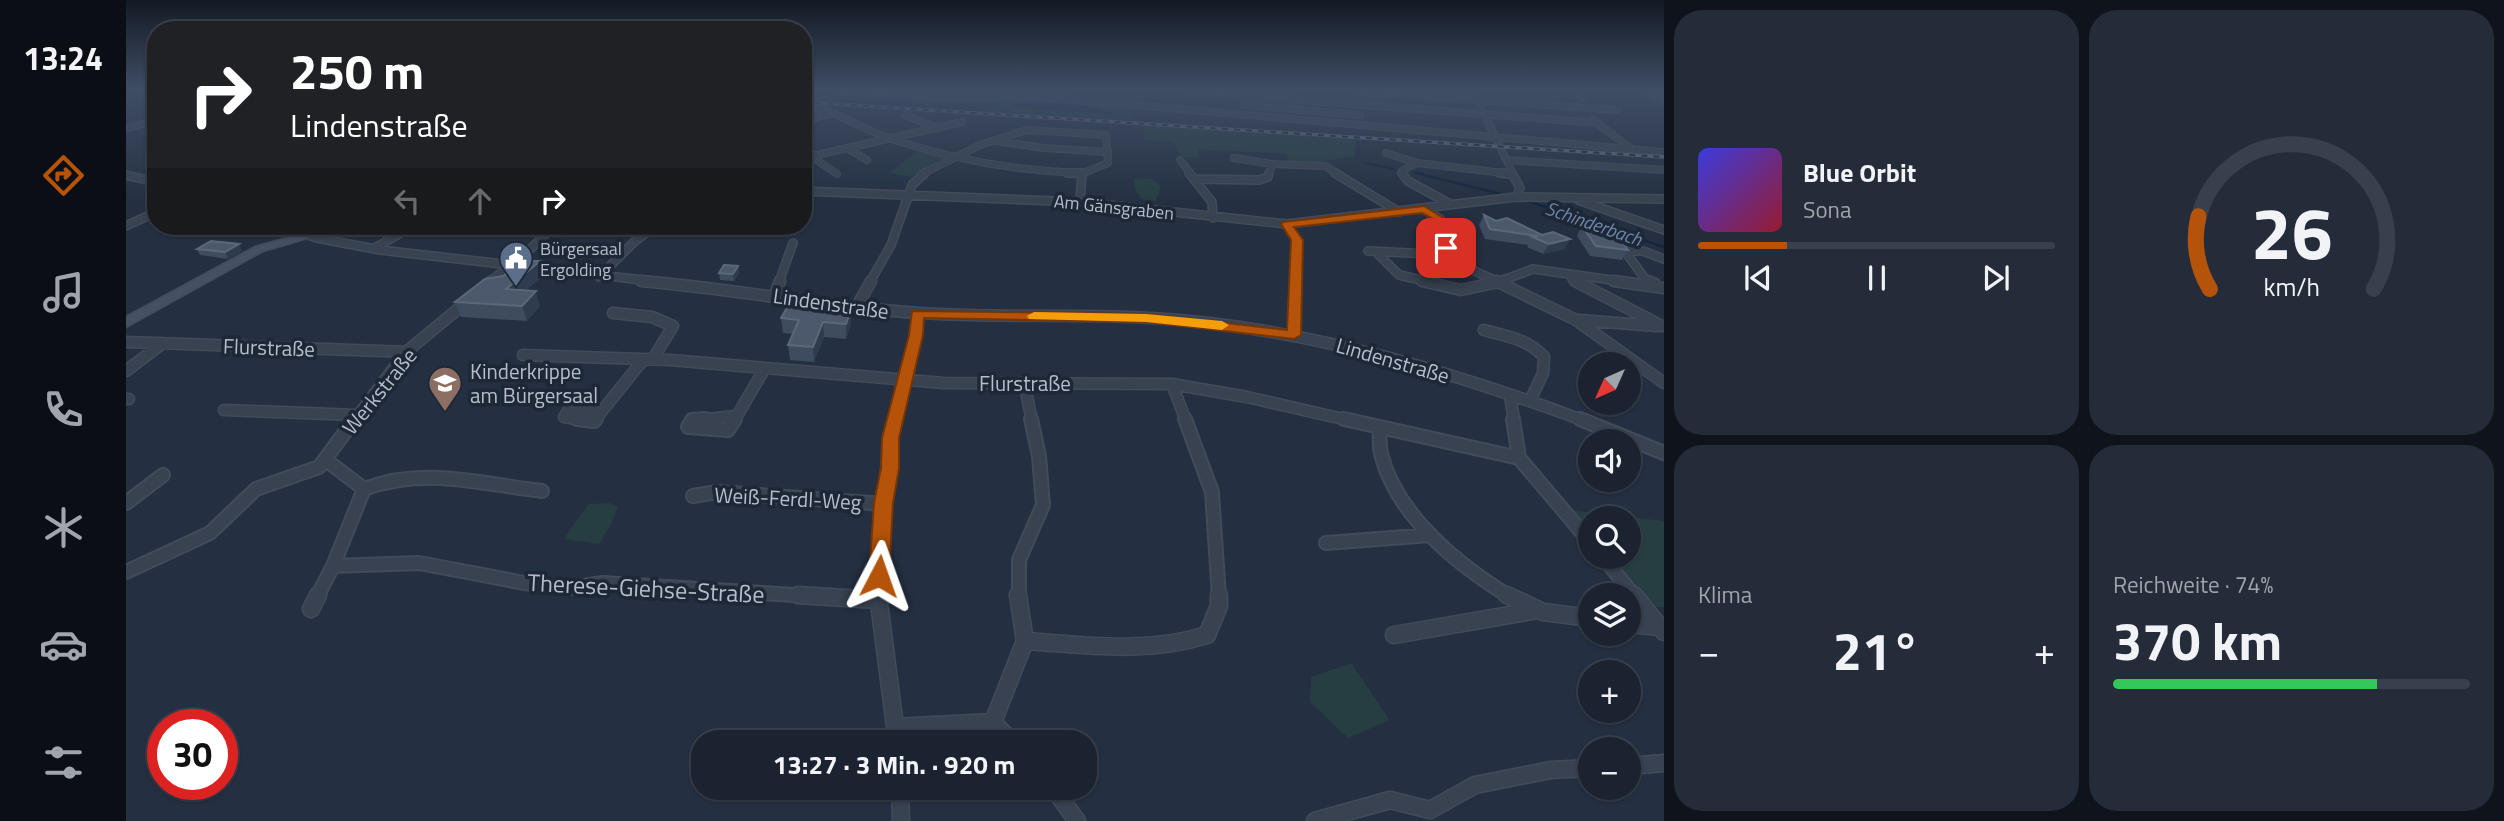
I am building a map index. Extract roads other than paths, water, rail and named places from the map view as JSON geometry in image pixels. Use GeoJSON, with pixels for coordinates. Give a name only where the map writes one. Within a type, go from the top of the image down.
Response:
{"type":"FeatureCollection","features":[{"type":"Feature","properties":{"kind":"street"},"geometry":{"type":"LineString","coordinates":[[856,307],[891,245],[907,196],[918,177],[959,155],[994,140],[1036,128],[1107,135],[1109,160],[1104,166],[1081,173],[1028,168],[959,155],[888,138],[865,127]]}},
{"type":"Feature","properties":{"kind":"street"},"geometry":{"type":"LineString","coordinates":[[1397,127],[1664,152]]}},
{"type":"Feature","properties":{"kind":"street"},"geometry":{"type":"LineString","coordinates":[[1491,127],[1520,188],[1516,197]]}},
{"type":"Feature","properties":{"kind":"street"},"geometry":{"type":"LineString","coordinates":[[1603,127],[1633,150]]}},
{"type":"Feature","properties":{"kind":"street"},"geometry":{"type":"LineString","coordinates":[[812,156],[937,128]]}},
{"type":"Feature","properties":{"kind":"street"},"geometry":{"type":"LineString","coordinates":[[994,140],[1044,148],[1108,152]]}},
{"type":"Feature","properties":{"kind":"street"},"geometry":{"type":"LineString","coordinates":[[847,148],[867,160]]}},
{"type":"Feature","properties":{"kind":"street"},"geometry":{"type":"LineString","coordinates":[[1386,153],[1418,163],[1512,174]]}},
{"type":"Feature","properties":{"kind":"street"},"geometry":{"type":"LineString","coordinates":[[1234,158],[1272,164],[1325,166],[1399,212]]}},
{"type":"Feature","properties":{"kind":"street"},"geometry":{"type":"LineString","coordinates":[[812,160],[836,174]]}},
{"type":"Feature","properties":{"kind":"street"},"geometry":{"type":"LineString","coordinates":[[1180,160],[1186,173],[1212,199],[1215,208],[1213,218]]}},
{"type":"Feature","properties":{"kind":"street"},"geometry":{"type":"LineString","coordinates":[[1507,160],[1664,170]]}},
{"type":"Feature","properties":{"kind":"street"},"geometry":{"type":"LineString","coordinates":[[1418,163],[1403,170],[1405,178],[1450,204]]}},
{"type":"Feature","properties":{"kind":"street"},"geometry":{"type":"LineString","coordinates":[[1194,179],[1259,180],[1268,177],[1272,164]]}},
{"type":"Feature","properties":{"kind":"street"},"geometry":{"type":"LineString","coordinates":[[1604,166],[1613,177]]}},
{"type":"Feature","properties":{"kind":"street"},"geometry":{"type":"LineString","coordinates":[[1080,202],[1081,173]]}},
{"type":"Feature","properties":{"kind":"street"},"geometry":{"type":"LineString","coordinates":[[126,175],[147,180]]}},
{"type":"Feature","properties":{"kind":"street","name":"Am Gänsgraben"},"geometry":{"type":"LineString","coordinates":[[812,191],[1080,202],[1287,224],[1516,197],[1664,199]]}},
{"type":"Feature","properties":{"kind":"street"},"geometry":{"type":"LineString","coordinates":[[1572,197],[1632,221],[1664,230]]}},
{"type":"Feature","properties":{"kind":"street"},"geometry":{"type":"LineString","coordinates":[[1424,209],[1440,219],[1446,248],[1468,267],[1576,320],[1664,383]]}},
{"type":"Feature","properties":{"kind":"street"},"geometry":{"type":"LineString","coordinates":[[126,226],[147,216]]}},
{"type":"Feature","properties":{"kind":"street"},"geometry":{"type":"LineString","coordinates":[[1653,226],[1664,223]]}},
{"type":"Feature","properties":{"kind":"street"},"geometry":{"type":"LineString","coordinates":[[1287,224],[1297,240],[1294,335]]}},
{"type":"Feature","properties":{"kind":"street","name":"Lindenstraße"},"geometry":{"type":"LineString","coordinates":[[300,235],[373,249],[509,267],[775,295],[856,307],[917,313],[1146,318],[1294,335],[1374,352],[1530,401],[1612,428],[1664,453]]}},
{"type":"Feature","properties":{"kind":"street"},"geometry":{"type":"LineString","coordinates":[[126,323],[259,249],[312,235]]}},
{"type":"Feature","properties":{"kind":"street"},"geometry":{"type":"LineString","coordinates":[[373,249],[397,235]]}},
{"type":"Feature","properties":{"kind":"street","name":"Werkstraße"},"geometry":{"type":"LineString","coordinates":[[322,463],[409,352],[544,235]]}},
{"type":"Feature","properties":{"kind":"street"},"geometry":{"type":"LineString","coordinates":[[599,277],[618,256],[644,235]]}},
{"type":"Feature","properties":{"kind":"street"},"geometry":{"type":"LineString","coordinates":[[775,295],[793,243]]}},
{"type":"Feature","properties":{"kind":"street"},"geometry":{"type":"LineString","coordinates":[[1368,251],[1452,255]]}},
{"type":"Feature","properties":{"kind":"street"},"geometry":{"type":"LineString","coordinates":[[1664,259],[1643,251],[1625,251],[1645,279],[1664,288]]}},
{"type":"Feature","properties":{"kind":"street"},"geometry":{"type":"LineString","coordinates":[[1381,253],[1379,255],[1395,273],[1406,278],[1466,290],[1533,270],[1664,288]]}},
{"type":"Feature","properties":{"kind":"street"},"geometry":{"type":"LineString","coordinates":[[1561,273],[1663,326]]}},
{"type":"Feature","properties":{"kind":"street"},"geometry":{"type":"LineString","coordinates":[[602,410],[648,359],[673,326],[666,320],[649,316],[613,313]]}},
{"type":"Feature","properties":{"kind":"street"},"geometry":{"type":"LineString","coordinates":[[895,730],[878,600],[884,503],[890,468],[890,438],[916,335],[917,313]]}},
{"type":"Feature","properties":{"kind":"street"},"geometry":{"type":"LineString","coordinates":[[1576,320],[1663,326]]}},
{"type":"Feature","properties":{"kind":"street"},"geometry":{"type":"LineString","coordinates":[[1484,330],[1534,346],[1543,356],[1545,363],[1530,401]]}},
{"type":"Feature","properties":{"kind":"street","name":"Flurstraße"},"geometry":{"type":"LineString","coordinates":[[126,342],[409,352]]}},
{"type":"Feature","properties":{"kind":"street"},"geometry":{"type":"LineString","coordinates":[[126,371],[163,343]]}},
{"type":"Feature","properties":{"kind":"street","name":"Flurstraße"},"geometry":{"type":"LineString","coordinates":[[523,355],[648,359],[903,381],[1172,384],[1247,397],[1519,458]]}},
{"type":"Feature","properties":{"kind":"street"},"geometry":{"type":"LineString","coordinates":[[736,416],[765,368]]}},
{"type":"Feature","properties":{"kind":"street"},"geometry":{"type":"LineString","coordinates":[[993,722],[1025,641],[1018,593],[1018,560],[1043,505],[1039,456],[1024,382]]}},
{"type":"Feature","properties":{"kind":"street"},"geometry":{"type":"LineString","coordinates":[[1025,641],[1134,646],[1185,644],[1207,635],[1219,606],[1218,555],[1212,492],[1172,384]]}},
{"type":"Feature","properties":{"kind":"street"},"geometry":{"type":"LineString","coordinates":[[1510,395],[1519,458],[1578,528]]}},
{"type":"Feature","properties":{"kind":"street"},"geometry":{"type":"LineString","coordinates":[[225,410],[357,415]]}},
{"type":"Feature","properties":{"kind":"street"},"geometry":{"type":"LineString","coordinates":[[1379,427],[1381,455],[1391,481],[1431,535],[1492,586],[1538,610]]}},
{"type":"Feature","properties":{"kind":"street"},"geometry":{"type":"LineString","coordinates":[[126,572],[210,533],[256,489],[322,463],[364,489]]}},
{"type":"Feature","properties":{"kind":"street"},"geometry":{"type":"LineString","coordinates":[[126,503],[163,475]]}},
{"type":"Feature","properties":{"kind":"street"},"geometry":{"type":"LineString","coordinates":[[311,609],[364,489],[404,476],[463,479],[542,491]]}},
{"type":"Feature","properties":{"kind":"street","name":"Weiß-Ferdl-Weg"},"geometry":{"type":"LineString","coordinates":[[693,496],[717,492],[884,503]]}},
{"type":"Feature","properties":{"kind":"street"},"geometry":{"type":"LineString","coordinates":[[1326,543],[1431,535]]}},
{"type":"Feature","properties":{"kind":"street","name":"Therese-Giehse-Straße"},"geometry":{"type":"LineString","coordinates":[[332,566],[419,563],[530,584],[569,588],[603,583],[878,600]]}},
{"type":"Feature","properties":{"kind":"street"},"geometry":{"type":"LineString","coordinates":[[1613,569],[1662,629]]}},
{"type":"Feature","properties":{"kind":"street"},"geometry":{"type":"LineString","coordinates":[[1394,635],[1538,610],[1578,616]]}},
{"type":"Feature","properties":{"kind":"street"},"geometry":{"type":"LineString","coordinates":[[1641,626],[1662,629]]}},
{"type":"Feature","properties":{"kind":"street"},"geometry":{"type":"LineString","coordinates":[[933,730],[993,722]]}},
{"type":"Feature","properties":{"kind":"street"},"geometry":{"type":"LineString","coordinates":[[993,722],[1001,730]]}},
{"type":"Feature","properties":{"kind":"street"},"geometry":{"type":"LineString","coordinates":[[1641,765],[1664,763]]}},
{"type":"Feature","properties":{"kind":"street"},"geometry":{"type":"LineString","coordinates":[[1315,821],[1390,800],[1430,810],[1475,785],[1551,770],[1578,769]]}},
{"type":"Feature","properties":{"kind":"street"},"geometry":{"type":"LineString","coordinates":[[900,800],[901,821]]}},
{"type":"Feature","properties":{"kind":"street"},"geometry":{"type":"LineString","coordinates":[[1062,800],[1077,821]]}},
{"type":"Feature","properties":{"kind":"waterway","name":"Schinderbach"},"geometry":{"type":"LineString","coordinates":[[1365,163],[1394,169]]}},
{"type":"Feature","properties":{"kind":"waterway","name":"Schinderbach"},"geometry":{"type":"LineString","coordinates":[[1414,172],[1423,174]]}},
{"type":"Feature","properties":{"kind":"waterway","name":"Schinderbach"},"geometry":{"type":"LineString","coordinates":[[1416,173],[1501,194]]}},
{"type":"Feature","properties":{"kind":"waterway","name":"Schinderbach"},"geometry":{"type":"LineString","coordinates":[[1525,200],[1664,247]]}},
{"type":"Feature","properties":{"kind":"railway"},"geometry":{"type":"LineString","coordinates":[[1199,127],[1664,157]]}},
{"type":"Feature","properties":{"kind":"place","name":"Bürgersaal Ergolding"},"geometry":{"type":"Point","coordinates":[516,288]}},
{"type":"Feature","properties":{"kind":"place","name":"Kinderkrippe am Bürgersaal"},"geometry":{"type":"Point","coordinates":[445,413]}}]}
